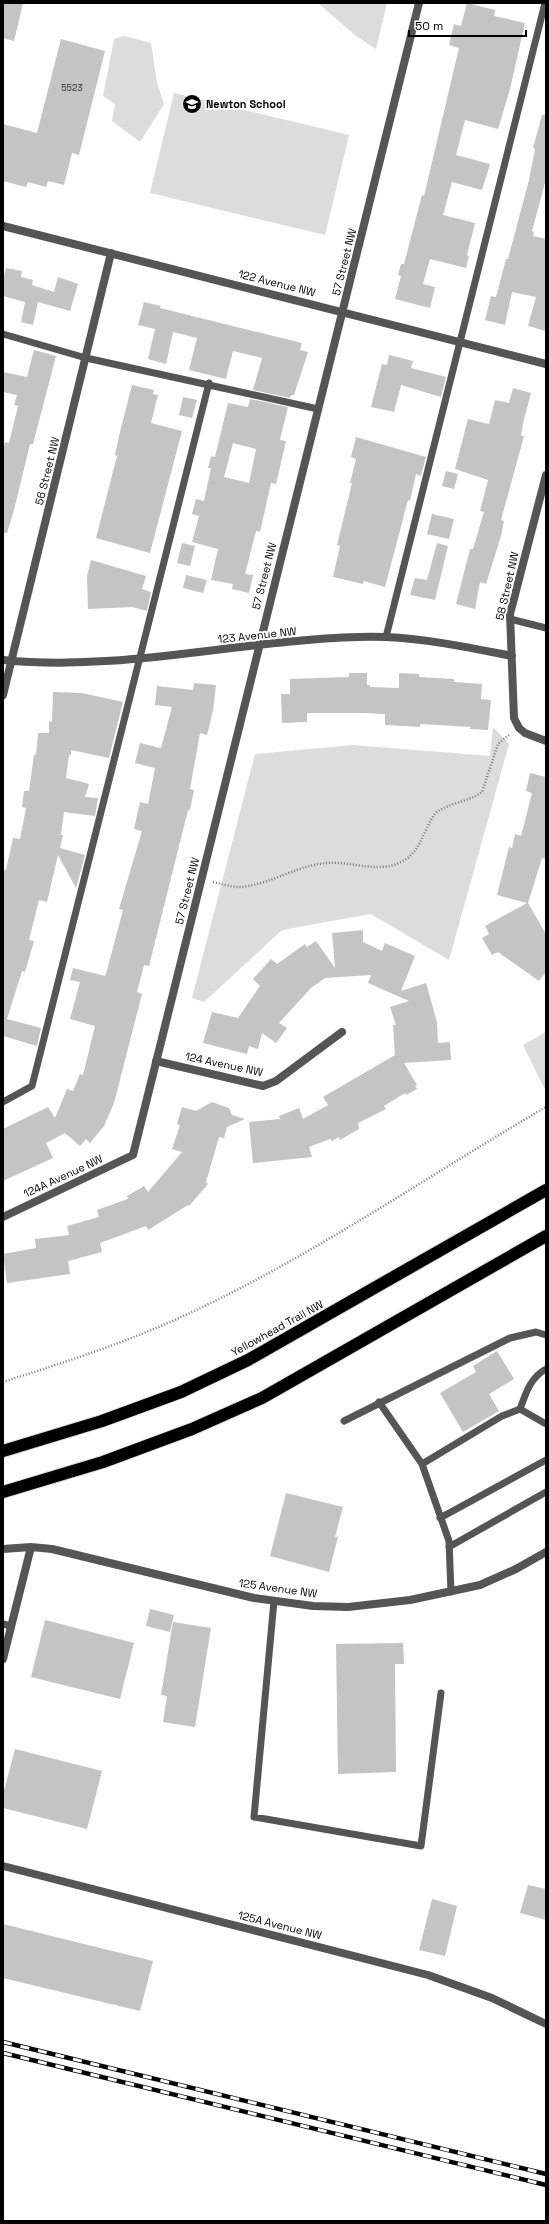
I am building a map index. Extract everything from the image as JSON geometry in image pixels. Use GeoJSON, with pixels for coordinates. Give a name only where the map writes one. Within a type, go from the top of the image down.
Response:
{"type":"FeatureCollection","features":[{"type":"Feature","properties":{"kind":"highway","name":"Yellowhead Trail NW"},"geometry":{"type":"LineString","coordinates":[[3,1451],[102,1421],[181,1392],[248,1360],[546,1190]]}},
{"type":"Feature","properties":{"kind":"highway"},"geometry":{"type":"LineString","coordinates":[[3,1492],[103,1462],[192,1429],[262,1398],[546,1236]]}},
{"type":"Feature","properties":{"kind":"street","name":"57 Street NW"},"geometry":{"type":"LineString","coordinates":[[133,1155],[258,646],[419,3]]}},
{"type":"Feature","properties":{"kind":"street","name":"122 Avenue NW"},"geometry":{"type":"LineString","coordinates":[[3,226],[343,311],[546,364]]}},
{"type":"Feature","properties":{"kind":"street","name":"56 Street NW"},"geometry":{"type":"LineString","coordinates":[[3,695],[7,661],[112,253]]}},
{"type":"Feature","properties":{"kind":"street","name":"58 Street NW"},"geometry":{"type":"LineString","coordinates":[[519,728],[514,718],[513,710],[510,619],[546,475]]}},
{"type":"Feature","properties":{"kind":"street","name":"123 Avenue NW"},"geometry":{"type":"LineString","coordinates":[[7,661],[60,663],[139,658],[339,638],[386,637],[434,641],[512,656]]}},
{"type":"Feature","properties":{"kind":"street"},"geometry":{"type":"LineString","coordinates":[[519,728],[534,738],[546,741]]}},
{"type":"Feature","properties":{"kind":"street","name":"124 Avenue NW"},"geometry":{"type":"LineString","coordinates":[[156,1060],[263,1086],[276,1081],[342,1032]]}},
{"type":"Feature","properties":{"kind":"street","name":"124A Avenue NW"},"geometry":{"type":"LineString","coordinates":[[3,1217],[133,1155]]}},
{"type":"Feature","properties":{"kind":"street"},"geometry":{"type":"LineString","coordinates":[[3,1659],[7,1625],[31,1547]]}},
{"type":"Feature","properties":{"kind":"street","name":"125 Avenue NW"},"geometry":{"type":"LineString","coordinates":[[3,1549],[31,1547],[52,1549],[254,1598],[313,1606],[348,1606],[410,1600],[451,1592],[480,1585],[516,1569],[546,1552]]}},
{"type":"Feature","properties":{"kind":"street","name":"125A Avenue NW"},"geometry":{"type":"LineString","coordinates":[[3,1866],[428,1975],[492,1998],[546,2024]]}},
{"type":"Feature","properties":{"kind":"lane"},"geometry":{"type":"LineString","coordinates":[[386,637],[545,3]]}},
{"type":"Feature","properties":{"kind":"lane"},"geometry":{"type":"LineString","coordinates":[[3,334],[86,358],[208,383],[318,409]]}},
{"type":"Feature","properties":{"kind":"lane"},"geometry":{"type":"LineString","coordinates":[[3,1102],[32,1086],[208,383]]}},
{"type":"Feature","properties":{"kind":"lane"},"geometry":{"type":"LineString","coordinates":[[510,619],[546,628]]}},
{"type":"Feature","properties":{"kind":"lane"},"geometry":{"type":"LineString","coordinates":[[344,1421],[379,1402],[510,1338],[536,1332],[546,1335]]}},
{"type":"Feature","properties":{"kind":"lane"},"geometry":{"type":"LineString","coordinates":[[422,1464],[502,1416],[520,1409],[530,1383],[536,1375],[546,1370]]}},
{"type":"Feature","properties":{"kind":"lane"},"geometry":{"type":"LineString","coordinates":[[379,1402],[422,1464],[449,1541],[451,1592]]}},
{"type":"Feature","properties":{"kind":"lane"},"geometry":{"type":"LineString","coordinates":[[520,1409],[546,1424]]}},
{"type":"Feature","properties":{"kind":"lane"},"geometry":{"type":"LineString","coordinates":[[440,1518],[546,1460]]}},
{"type":"Feature","properties":{"kind":"lane"},"geometry":{"type":"LineString","coordinates":[[449,1547],[546,1492]]}},
{"type":"Feature","properties":{"kind":"lane"},"geometry":{"type":"LineString","coordinates":[[274,1601],[254,1817],[421,1846],[441,1693]]}},
{"type":"Feature","properties":{"kind":"path"},"geometry":{"type":"LineString","coordinates":[[201,879],[239,887],[321,863],[376,867],[387,867],[400,863],[412,855],[421,844],[434,815],[440,810],[467,801],[482,792],[498,744],[519,728]]}},
{"type":"Feature","properties":{"kind":"path"},"geometry":{"type":"LineString","coordinates":[[3,1382],[123,1342],[179,1318],[242,1287],[546,1107]]}},
{"type":"Feature","properties":{"kind":"shaded area"},"geometry":{"type":"Polygon","coordinates":[[[318,3],[387,3],[376,49],[356,36],[318,3]]]}},
{"type":"Feature","properties":{"kind":"shaded area"},"geometry":{"type":"Polygon","coordinates":[[[124,36],[151,43],[157,83],[164,104],[140,142],[112,121],[115,104],[103,96],[114,39],[124,36]]]}},
{"type":"Feature","properties":{"kind":"shaded area"},"geometry":{"type":"Polygon","coordinates":[[[174,93],[349,135],[325,235],[150,193],[174,93]]]}},
{"type":"Feature","properties":{"kind":"shaded area"},"geometry":{"type":"Polygon","coordinates":[[[493,727],[509,744],[449,960],[371,914],[282,930],[204,1002],[192,998],[255,754],[353,745],[490,756],[493,727]]]}},
{"type":"Feature","properties":{"kind":"shaded area"},"geometry":{"type":"Polygon","coordinates":[[[546,1032],[546,1092],[523,1045],[546,1032]]]}},
{"type":"Feature","properties":{"kind":"building"},"geometry":{"type":"Polygon","coordinates":[[[3,3],[23,3],[14,41],[3,38],[3,3]]]}},
{"type":"Feature","properties":{"kind":"building"},"geometry":{"type":"Polygon","coordinates":[[[467,3],[495,10],[494,16],[525,23],[510,89],[498,129],[465,120],[456,155],[490,164],[482,190],[452,182],[443,215],[475,223],[467,255],[469,256],[466,268],[430,259],[423,284],[435,287],[430,308],[395,299],[401,276],[398,275],[401,264],[404,264],[422,195],[424,196],[459,48],[449,45],[454,24],[461,26],[467,3]]]}},
{"type":"Feature","properties":{"kind":"building"},"geometry":{"type":"Polygon","coordinates":[[[61,39],[105,51],[79,155],[72,153],[64,185],[48,181],[46,187],[28,182],[26,187],[3,181],[3,124],[37,133],[61,39]]]}},
{"type":"Feature","properties":{"kind":"building"},"geometry":{"type":"Polygon","coordinates":[[[542,115],[546,115],[546,179],[532,231],[534,232],[533,236],[546,239],[546,331],[528,326],[536,297],[512,292],[505,325],[485,320],[491,296],[496,297],[506,259],[508,259],[529,180],[535,149],[533,148],[542,115]]]}},
{"type":"Feature","properties":{"kind":"building"},"geometry":{"type":"Polygon","coordinates":[[[6,268],[22,271],[21,277],[33,280],[32,285],[54,292],[58,277],[78,284],[70,311],[38,302],[33,325],[21,322],[25,302],[3,296],[3,281],[6,268]]]}},
{"type":"Feature","properties":{"kind":"building"},"geometry":{"type":"Polygon","coordinates":[[[144,302],[161,306],[160,308],[302,343],[300,350],[308,352],[294,395],[291,395],[290,398],[253,390],[262,358],[233,351],[226,379],[189,370],[197,338],[173,332],[166,364],[148,359],[155,329],[138,325],[144,302]]]}},
{"type":"Feature","properties":{"kind":"building"},"geometry":{"type":"Polygon","coordinates":[[[34,350],[56,356],[33,444],[30,444],[14,510],[7,533],[3,533],[3,451],[5,442],[9,443],[18,406],[14,405],[17,395],[3,392],[3,372],[27,377],[34,350]]]}},
{"type":"Feature","properties":{"kind":"building"},"geometry":{"type":"Polygon","coordinates":[[[389,355],[413,361],[411,368],[446,377],[441,397],[401,385],[394,412],[371,407],[382,364],[387,365],[389,355]]]}},
{"type":"Feature","properties":{"kind":"building"},"geometry":{"type":"Polygon","coordinates":[[[132,385],[154,390],[153,394],[158,395],[151,423],[182,431],[150,553],[96,538],[117,456],[115,455],[119,436],[132,385]]]}},
{"type":"Feature","properties":{"kind":"building"},"geometry":{"type":"Polygon","coordinates":[[[513,388],[531,393],[523,423],[521,436],[524,436],[501,520],[504,521],[501,536],[486,584],[480,582],[475,609],[456,604],[470,549],[473,549],[484,512],[480,511],[488,480],[455,469],[468,419],[489,424],[495,400],[509,403],[513,388]]]}},
{"type":"Feature","properties":{"kind":"building"},"geometry":{"type":"Polygon","coordinates":[[[183,397],[197,400],[192,418],[179,415],[183,397]]]}},
{"type":"Feature","properties":{"kind":"building"},"geometry":{"type":"Polygon","coordinates":[[[250,399],[288,407],[280,440],[286,441],[276,484],[271,483],[260,532],[256,531],[245,574],[253,575],[249,593],[232,589],[233,584],[211,580],[218,549],[192,542],[199,516],[192,514],[196,499],[204,501],[211,468],[208,468],[211,456],[215,457],[228,403],[248,407],[250,399]],[[233,443],[224,477],[249,483],[256,449],[233,443]]]}},
{"type":"Feature","properties":{"kind":"building"},"geometry":{"type":"Polygon","coordinates":[[[356,437],[426,457],[421,476],[416,474],[410,501],[408,500],[385,587],[364,581],[363,584],[333,577],[340,546],[337,545],[352,483],[350,483],[356,459],[351,457],[356,437]]]}},
{"type":"Feature","properties":{"kind":"building"},"geometry":{"type":"Polygon","coordinates":[[[446,471],[458,474],[454,489],[442,486],[446,471]]]}},
{"type":"Feature","properties":{"kind":"building"},"geometry":{"type":"Polygon","coordinates":[[[432,514],[454,519],[449,539],[427,534],[432,514]]]}},
{"type":"Feature","properties":{"kind":"building"},"geometry":{"type":"Polygon","coordinates":[[[182,543],[195,546],[190,566],[177,563],[182,543]]]}},
{"type":"Feature","properties":{"kind":"building"},"geometry":{"type":"Polygon","coordinates":[[[437,543],[448,546],[435,600],[410,595],[415,578],[427,580],[437,543]]]}},
{"type":"Feature","properties":{"kind":"building"},"geometry":{"type":"Polygon","coordinates":[[[91,560],[146,576],[142,589],[151,592],[147,611],[132,607],[88,609],[87,576],[91,560]]]}},
{"type":"Feature","properties":{"kind":"building"},"geometry":{"type":"Polygon","coordinates":[[[186,575],[207,580],[203,593],[183,588],[186,575]]]}},
{"type":"Feature","properties":{"kind":"building"},"geometry":{"type":"Polygon","coordinates":[[[349,673],[367,673],[367,685],[370,685],[370,687],[399,688],[399,673],[419,674],[419,677],[454,679],[454,682],[482,684],[481,699],[491,700],[488,730],[470,729],[471,727],[420,724],[420,727],[385,725],[385,714],[364,713],[307,713],[307,722],[282,723],[281,694],[290,694],[290,679],[349,677],[349,673]]]}},
{"type":"Feature","properties":{"kind":"building"},"geometry":{"type":"Polygon","coordinates":[[[194,683],[216,685],[213,711],[207,735],[200,733],[190,789],[194,790],[190,810],[188,810],[149,966],[144,965],[137,992],[142,994],[114,1103],[104,1126],[90,1143],[86,1139],[80,1146],[65,1133],[46,1143],[53,1158],[3,1181],[3,1129],[48,1107],[55,1118],[67,1089],[73,1091],[80,1074],[83,1075],[95,1026],[70,1019],[80,982],[70,980],[73,968],[105,976],[106,974],[123,910],[119,909],[142,831],[134,829],[140,802],[148,804],[155,768],[135,763],[140,743],[161,748],[172,707],[155,705],[157,686],[193,690],[194,683]]]}},
{"type":"Feature","properties":{"kind":"building"},"geometry":{"type":"Polygon","coordinates":[[[53,692],[82,693],[123,702],[109,758],[71,750],[71,755],[69,755],[66,778],[89,784],[85,797],[98,798],[95,816],[64,812],[61,835],[63,835],[60,848],[85,855],[76,888],[58,855],[47,902],[39,900],[29,940],[34,941],[25,972],[22,971],[7,1019],[41,1028],[37,1046],[3,1036],[3,869],[6,870],[13,838],[20,839],[26,808],[22,807],[24,791],[29,791],[34,755],[36,755],[38,733],[49,733],[49,721],[52,722],[53,692]]]}},
{"type":"Feature","properties":{"kind":"building"},"geometry":{"type":"Polygon","coordinates":[[[530,773],[546,777],[546,859],[542,858],[528,903],[546,934],[546,972],[539,981],[498,952],[492,955],[482,938],[489,934],[485,926],[527,903],[497,895],[509,847],[512,848],[515,834],[521,836],[532,793],[526,791],[530,773]]]}},
{"type":"Feature","properties":{"kind":"building"},"geometry":{"type":"Polygon","coordinates":[[[363,930],[363,942],[382,951],[385,943],[415,956],[401,991],[426,983],[437,1022],[438,1043],[450,1042],[451,1060],[404,1063],[417,1085],[415,1086],[417,1089],[406,1095],[405,1093],[384,1106],[386,1109],[358,1123],[359,1129],[340,1140],[339,1137],[332,1141],[330,1139],[309,1147],[312,1157],[253,1163],[249,1122],[280,1119],[279,1116],[299,1108],[303,1119],[328,1105],[323,1097],[395,1055],[393,1025],[396,1025],[390,1007],[409,1001],[368,983],[371,975],[325,978],[311,988],[279,1023],[287,1028],[276,1043],[262,1033],[258,1049],[249,1046],[247,1054],[203,1043],[212,1012],[238,1018],[260,986],[253,979],[271,959],[277,964],[305,944],[307,947],[316,941],[335,968],[332,933],[363,930]]]}},
{"type":"Feature","properties":{"kind":"building"},"geometry":{"type":"Polygon","coordinates":[[[212,1102],[229,1108],[232,1115],[245,1119],[227,1127],[224,1138],[219,1137],[206,1182],[208,1184],[189,1206],[188,1205],[148,1230],[146,1226],[100,1243],[102,1252],[68,1261],[70,1274],[7,1283],[3,1254],[36,1248],[35,1239],[69,1235],[67,1226],[99,1217],[97,1210],[128,1199],[127,1196],[144,1186],[148,1192],[182,1152],[172,1149],[180,1125],[177,1124],[182,1107],[196,1111],[212,1102]]]}},
{"type":"Feature","properties":{"kind":"building"},"geometry":{"type":"Polygon","coordinates":[[[497,1351],[514,1379],[489,1394],[499,1411],[463,1432],[440,1393],[476,1372],[473,1366],[497,1351]]]}},
{"type":"Feature","properties":{"kind":"building"},"geometry":{"type":"Polygon","coordinates":[[[286,1493],[343,1507],[335,1537],[338,1537],[329,1572],[270,1556],[286,1493]]]}},
{"type":"Feature","properties":{"kind":"building"},"geometry":{"type":"Polygon","coordinates":[[[150,1609],[174,1615],[170,1632],[146,1626],[150,1609]]]}},
{"type":"Feature","properties":{"kind":"building"},"geometry":{"type":"Polygon","coordinates":[[[45,1620],[134,1643],[120,1699],[31,1677],[45,1620]]]}},
{"type":"Feature","properties":{"kind":"building"},"geometry":{"type":"Polygon","coordinates":[[[173,1622],[211,1628],[195,1727],[163,1722],[167,1696],[161,1695],[173,1622]]]}},
{"type":"Feature","properties":{"kind":"building"},"geometry":{"type":"Polygon","coordinates":[[[403,1643],[404,1664],[395,1664],[396,1772],[338,1774],[336,1644],[403,1643]]]}},
{"type":"Feature","properties":{"kind":"building"},"geometry":{"type":"Polygon","coordinates":[[[15,1749],[102,1771],[87,1829],[3,1808],[3,1795],[15,1749]]]}},
{"type":"Feature","properties":{"kind":"building"},"geometry":{"type":"Polygon","coordinates":[[[528,1885],[546,1889],[546,1920],[520,1913],[528,1885]]]}},
{"type":"Feature","properties":{"kind":"building"},"geometry":{"type":"Polygon","coordinates":[[[432,1899],[457,1906],[445,1956],[419,1950],[432,1899]]]}},
{"type":"Feature","properties":{"kind":"building"},"geometry":{"type":"Polygon","coordinates":[[[3,1924],[153,1961],[140,2011],[3,1978],[3,1924]]]}},
{"type":"Feature","properties":{"kind":"railway"},"geometry":{"type":"LineString","coordinates":[[3,2042],[546,2174]]}},
{"type":"Feature","properties":{"kind":"railway"},"geometry":{"type":"LineString","coordinates":[[3,2053],[546,2185]]}},
{"type":"Feature","properties":{"kind":"place","name":"Newton School"},"geometry":{"type":"Point","coordinates":[192,104]}}]}
